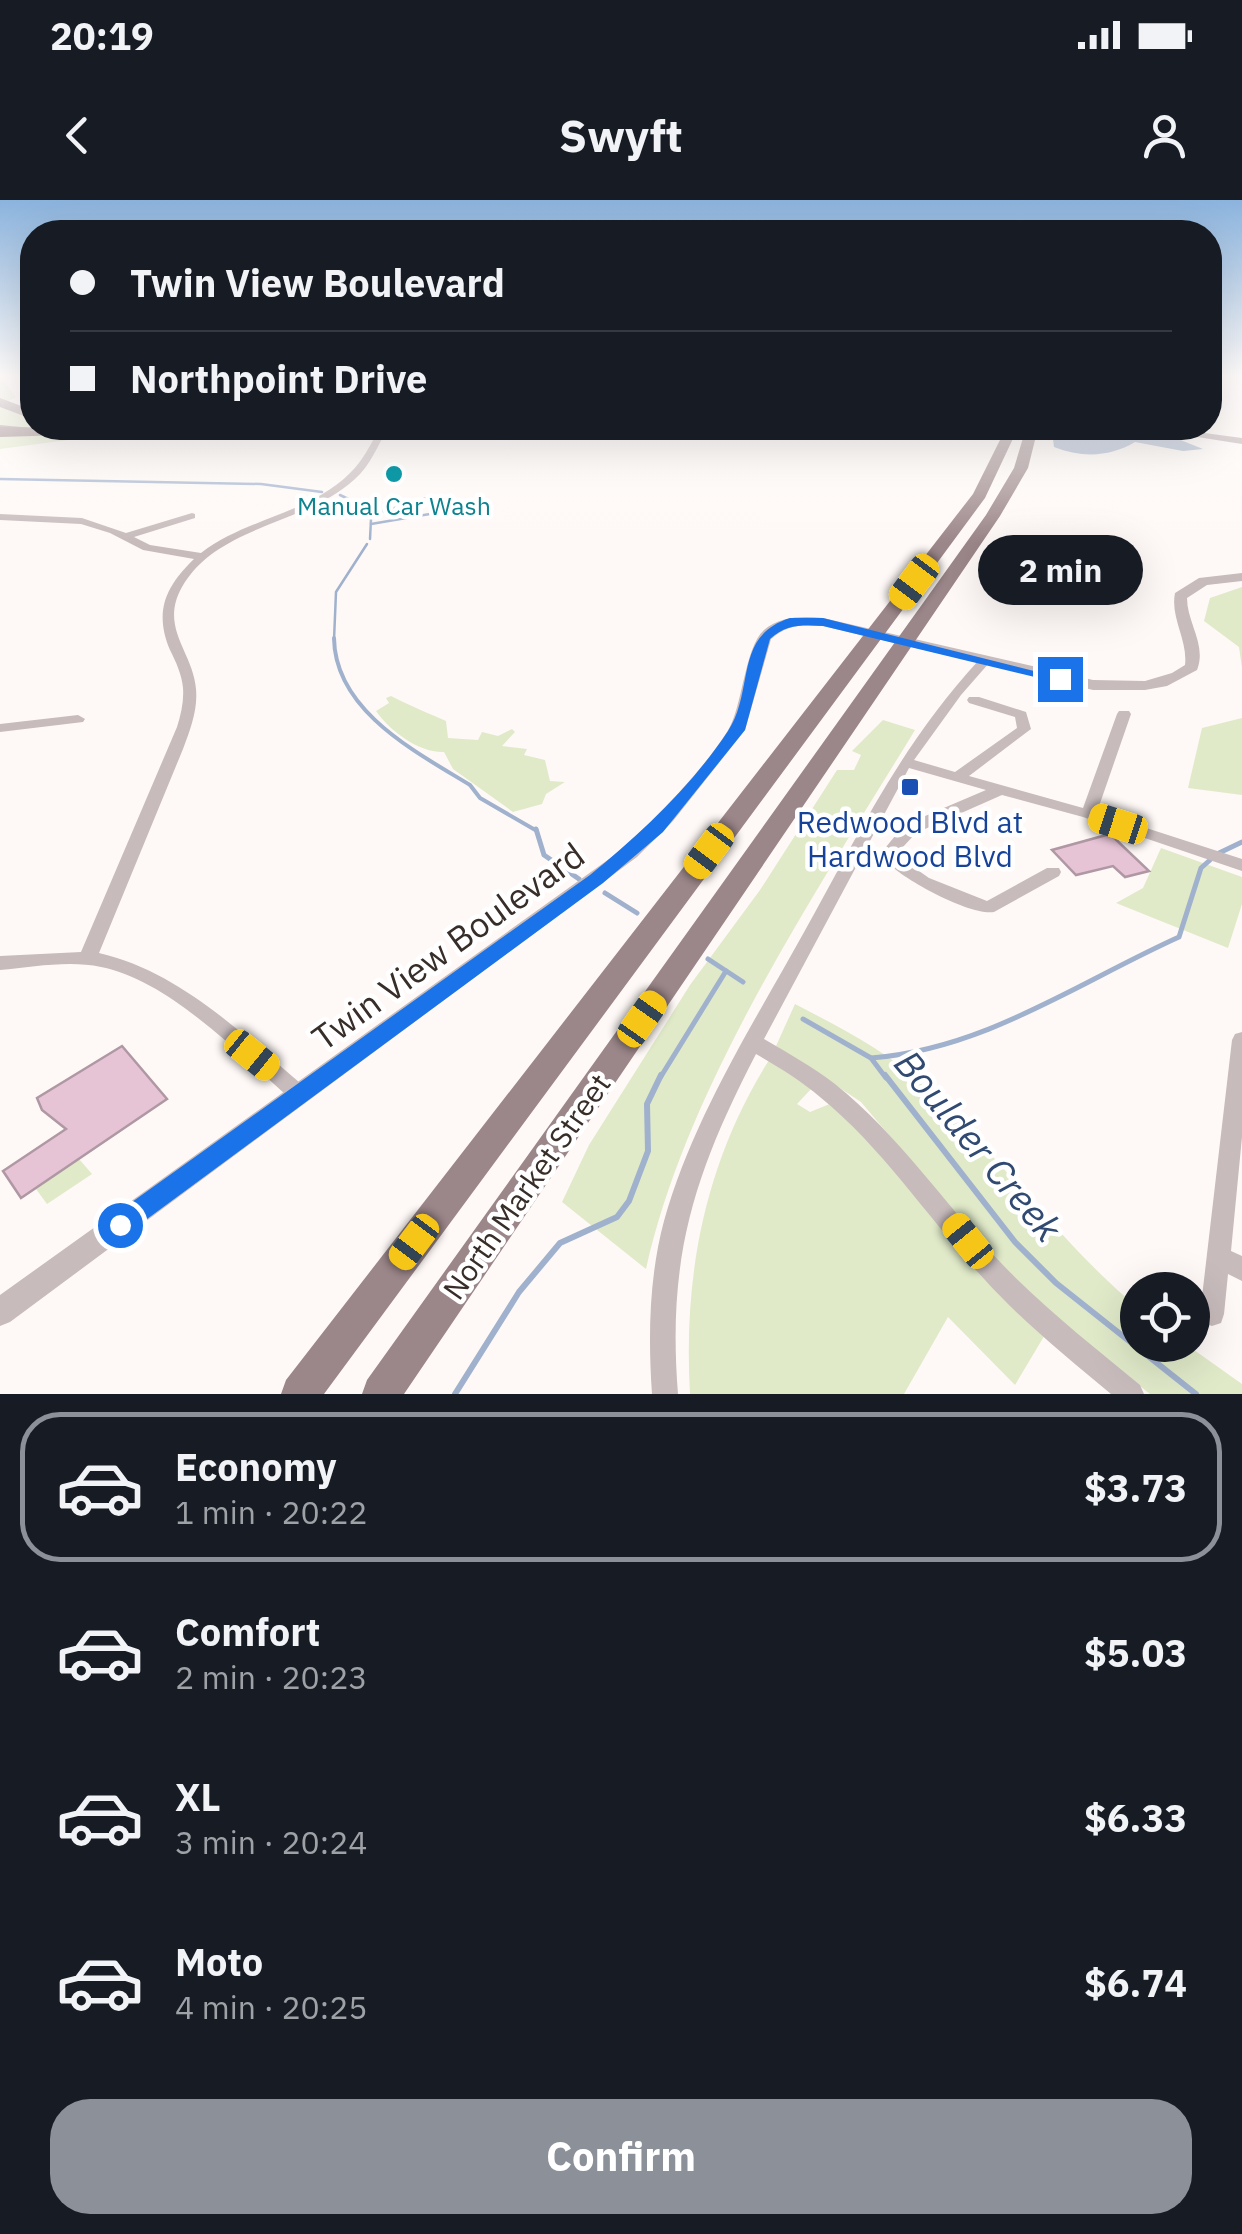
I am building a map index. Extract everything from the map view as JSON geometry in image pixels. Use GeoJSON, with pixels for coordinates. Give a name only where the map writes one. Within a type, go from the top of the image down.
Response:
{"type":"FeatureCollection","features":[{"type":"Feature","properties":{"kind":"main road","name":"North Market Street"},"geometry":{"type":"LineString","coordinates":[[381,1394],[889,639],[980,495],[1010,440]]}},
{"type":"Feature","properties":{"kind":"main road","name":"North Market Street"},"geometry":{"type":"LineString","coordinates":[[300,1394],[889,639],[1007,494],[1028,450],[1023,440]]}},
{"type":"Feature","properties":{"kind":"main road"},"geometry":{"type":"LineString","coordinates":[[1028,450],[1033,440]]}},
{"type":"Feature","properties":{"kind":"street"},"geometry":{"type":"LineString","coordinates":[[87,958],[187,717],[188,679],[168,640],[168,606],[181,579],[203,557],[240,533],[338,488],[358,471],[376,440]]}},
{"type":"Feature","properties":{"kind":"street"},"geometry":{"type":"LineString","coordinates":[[123,537],[192,516]]}},
{"type":"Feature","properties":{"kind":"street"},"geometry":{"type":"LineString","coordinates":[[0,517],[82,522],[147,548],[203,557]]}},
{"type":"Feature","properties":{"kind":"street"},"geometry":{"type":"LineString","coordinates":[[889,639],[1098,686],[1166,682],[1192,667],[1196,655],[1180,610],[1180,596],[1204,581],[1242,577]]}},
{"type":"Feature","properties":{"kind":"street","name":"Twin View Boulevard"},"geometry":{"type":"LineString","coordinates":[[0,1312],[596,879],[657,828],[737,730],[764,638],[771,630],[790,622],[812,621],[889,639]]}},
{"type":"Feature","properties":{"kind":"street"},"geometry":{"type":"LineString","coordinates":[[665,1394],[662,1311],[676,1220],[696,1165],[754,1042],[907,763],[942,706],[983,663]]}},
{"type":"Feature","properties":{"kind":"street"},"geometry":{"type":"LineString","coordinates":[[958,776],[1024,730],[1021,715],[974,700]]}},
{"type":"Feature","properties":{"kind":"street"},"geometry":{"type":"LineString","coordinates":[[1088,814],[1124,714]]}},
{"type":"Feature","properties":{"kind":"street"},"geometry":{"type":"LineString","coordinates":[[0,728],[78,718]]}},
{"type":"Feature","properties":{"kind":"street"},"geometry":{"type":"LineString","coordinates":[[907,763],[1088,814],[1242,865]]}},
{"type":"Feature","properties":{"kind":"street"},"geometry":{"type":"LineString","coordinates":[[1002,789],[910,828],[894,848],[894,861],[923,882],[988,908],[1053,872]]}},
{"type":"Feature","properties":{"kind":"street"},"geometry":{"type":"LineString","coordinates":[[0,963],[87,958],[140,973],[204,1016],[299,1094]]}},
{"type":"Feature","properties":{"kind":"street"},"geometry":{"type":"LineString","coordinates":[[1212,1314],[1242,1040]]}},
{"type":"Feature","properties":{"kind":"street"},"geometry":{"type":"LineString","coordinates":[[754,1042],[853,1108],[992,1270],[1048,1325],[1132,1394]]}},
{"type":"Feature","properties":{"kind":"street"},"geometry":{"type":"LineString","coordinates":[[1217,1256],[1242,1269]]}},
{"type":"Feature","properties":{"kind":"green space"},"geometry":{"type":"Polygon","coordinates":[[[0,432],[20,432],[20,440],[68,440],[0,449],[0,432]]]}},
{"type":"Feature","properties":{"kind":"green space"},"geometry":{"type":"Polygon","coordinates":[[[1242,587],[1242,668],[1239,647],[1204,621],[1210,598],[1242,587]]]}},
{"type":"Feature","properties":{"kind":"green space"},"geometry":{"type":"Polygon","coordinates":[[[391,696],[446,721],[448,738],[478,740],[482,732],[498,736],[512,729],[515,732],[502,746],[527,749],[524,755],[545,760],[550,781],[565,782],[546,794],[542,804],[513,812],[453,769],[444,752],[415,745],[389,726],[376,711],[389,703],[386,698],[391,696]]]}},
{"type":"Feature","properties":{"kind":"green space"},"geometry":{"type":"Polygon","coordinates":[[[1242,718],[1242,795],[1188,788],[1202,728],[1242,718]]]}},
{"type":"Feature","properties":{"kind":"green space"},"geometry":{"type":"Polygon","coordinates":[[[883,720],[915,730],[759,990],[723,1060],[665,1199],[646,1269],[562,1202],[589,1145],[690,985],[760,890],[837,770],[854,770],[861,755],[852,751],[883,720]]]}},
{"type":"Feature","properties":{"kind":"green space"},"geometry":{"type":"Polygon","coordinates":[[[1161,848],[1242,877],[1242,904],[1228,948],[1116,903],[1143,888],[1161,848]]]}},
{"type":"Feature","properties":{"kind":"green space"},"geometry":{"type":"Polygon","coordinates":[[[795,1004],[895,1062],[952,1113],[1120,1292],[1120,1362],[1210,1361],[1242,1384],[1242,1394],[1150,1394],[1050,1315],[1001,1268],[861,1102],[776,1046],[795,1004]]]}},
{"type":"Feature","properties":{"kind":"green space"},"geometry":{"type":"Polygon","coordinates":[[[769,1060],[812,1088],[797,1104],[810,1112],[832,1103],[1046,1333],[1015,1385],[948,1317],[904,1394],[690,1394],[690,1306],[703,1221],[729,1138],[769,1060]]]}},
{"type":"Feature","properties":{"kind":"green space"},"geometry":{"type":"Polygon","coordinates":[[[79,1159],[92,1174],[47,1204],[36,1189],[79,1159]]]}},
{"type":"Feature","properties":{"kind":"water"},"geometry":{"type":"Polygon","coordinates":[[[1053,440],[1180,440],[1203,449],[1183,451],[1135,442],[1096,454],[1054,447],[1053,440]]]}},
{"type":"Feature","properties":{"kind":"building"},"geometry":{"type":"Polygon","coordinates":[[[1110,834],[1149,871],[1125,877],[1113,866],[1076,875],[1052,850],[1110,834]]]}},
{"type":"Feature","properties":{"kind":"building"},"geometry":{"type":"Polygon","coordinates":[[[122,1046],[167,1099],[21,1198],[3,1171],[66,1129],[42,1110],[37,1098],[122,1046]]]}},
{"type":"Feature","properties":{"kind":"waterway","name":"Boulder Creek"},"geometry":{"type":"LineString","coordinates":[[0,479],[261,484],[322,492]]}},
{"type":"Feature","properties":{"kind":"waterway","name":"Boulder Creek"},"geometry":{"type":"LineString","coordinates":[[340,495],[359,504],[371,519],[370,539]]}},
{"type":"Feature","properties":{"kind":"waterway"},"geometry":{"type":"LineString","coordinates":[[369,516],[427,498]]}},
{"type":"Feature","properties":{"kind":"waterway"},"geometry":{"type":"LineString","coordinates":[[371,524],[465,508]]}},
{"type":"Feature","properties":{"kind":"waterway","name":"Boulder Creek"},"geometry":{"type":"LineString","coordinates":[[334,638],[336,592],[367,544]]}},
{"type":"Feature","properties":{"kind":"waterway","name":"Boulder Creek"},"geometry":{"type":"LineString","coordinates":[[334,638],[338,664],[363,708],[404,743],[470,785],[480,798],[537,831]]}},
{"type":"Feature","properties":{"kind":"waterway","name":"Boulder Creek"},"geometry":{"type":"LineString","coordinates":[[537,831],[544,855],[579,879]]}},
{"type":"Feature","properties":{"kind":"waterway"},"geometry":{"type":"LineString","coordinates":[[1217,854],[1242,842]]}},
{"type":"Feature","properties":{"kind":"waterway"},"geometry":{"type":"LineString","coordinates":[[871,1058],[913,1052],[992,1028],[1179,937],[1201,868],[1210,860]]}},
{"type":"Feature","properties":{"kind":"waterway","name":"Boulder Creek"},"geometry":{"type":"LineString","coordinates":[[605,893],[637,913]]}},
{"type":"Feature","properties":{"kind":"waterway","name":"Boulder Creek"},"geometry":{"type":"LineString","coordinates":[[708,959],[743,982]]}},
{"type":"Feature","properties":{"kind":"waterway"},"geometry":{"type":"LineString","coordinates":[[660,1078],[726,971]]}},
{"type":"Feature","properties":{"kind":"waterway","name":"Boulder Creek"},"geometry":{"type":"LineString","coordinates":[[803,1019],[871,1058]]}},
{"type":"Feature","properties":{"kind":"waterway","name":"Boulder Creek"},"geometry":{"type":"LineString","coordinates":[[871,1058],[886,1078]]}},
{"type":"Feature","properties":{"kind":"waterway"},"geometry":{"type":"LineString","coordinates":[[455,1394],[519,1292],[560,1243],[617,1217],[629,1201],[648,1151],[647,1104],[661,1075]]}},
{"type":"Feature","properties":{"kind":"waterway","name":"Boulder Creek"},"geometry":{"type":"LineString","coordinates":[[885,1075],[1015,1242],[1056,1283],[1196,1394]]}},
{"type":"Feature","properties":{"kind":"place","name":"Manual Car Wash"},"geometry":{"type":"Point","coordinates":[394,474]}},
{"type":"Feature","properties":{"kind":"place","name":"Redwood Blvd at Hardwood Blvd"},"geometry":{"type":"Point","coordinates":[910,787]}},
{"type":"Feature","properties":{"kind":"route"},"geometry":{"type":"LineString","coordinates":[[120,1225],[630,853],[668,817],[737,730],[764,638],[775,627],[795,621],[823,622],[1060,679]]}}]}
